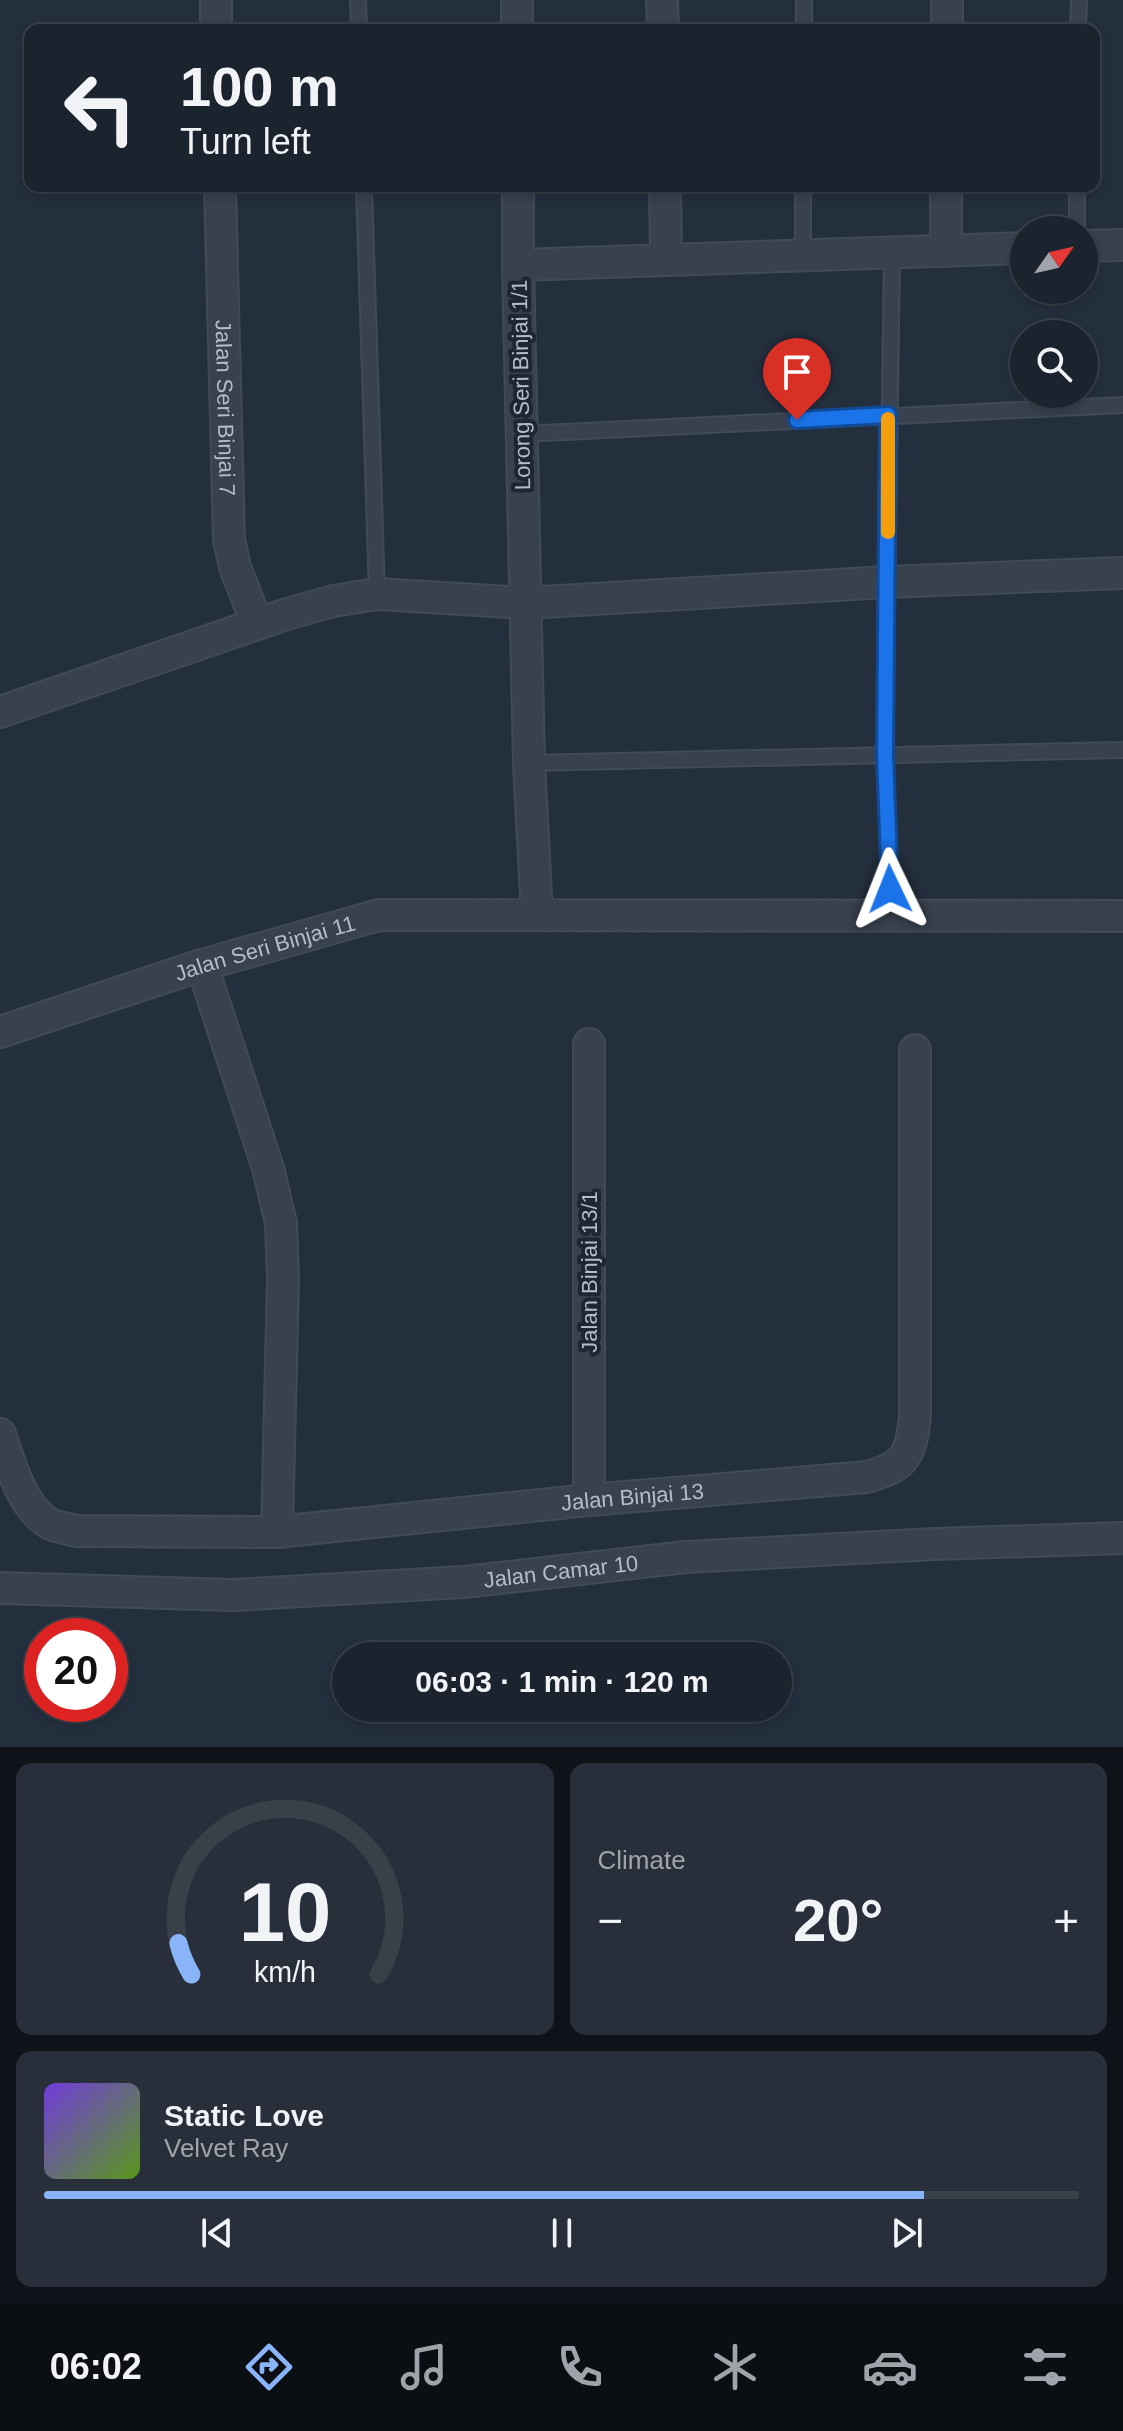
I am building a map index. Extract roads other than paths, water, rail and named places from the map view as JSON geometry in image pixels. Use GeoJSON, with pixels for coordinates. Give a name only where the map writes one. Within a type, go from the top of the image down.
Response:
{"type":"FeatureCollection","features":[{"type":"Feature","properties":{"kind":"street"},"geometry":{"type":"LineString","coordinates":[[216,0],[216,24]]}},
{"type":"Feature","properties":{"kind":"street"},"geometry":{"type":"LineString","coordinates":[[517,0],[517,24]]}},
{"type":"Feature","properties":{"kind":"street"},"geometry":{"type":"LineString","coordinates":[[662,0],[663,24]]}},
{"type":"Feature","properties":{"kind":"street"},"geometry":{"type":"LineString","coordinates":[[947,0],[947,24]]}},
{"type":"Feature","properties":{"kind":"street","name":"Jalan Seri Binjai 7"},"geometry":{"type":"LineString","coordinates":[[220,192],[229,540],[235,567],[257,624]]}},
{"type":"Feature","properties":{"kind":"street"},"geometry":{"type":"LineString","coordinates":[[518,192],[518,265]]}},
{"type":"Feature","properties":{"kind":"street"},"geometry":{"type":"LineString","coordinates":[[665,192],[666,259]]}},
{"type":"Feature","properties":{"kind":"street"},"geometry":{"type":"LineString","coordinates":[[946,192],[946,251]]}},
{"type":"Feature","properties":{"kind":"street"},"geometry":{"type":"LineString","coordinates":[[1098,246],[1123,245]]}},
{"type":"Feature","properties":{"kind":"street","name":"Lorong Seri Binjai 1/1"},"geometry":{"type":"LineString","coordinates":[[537,915],[529,763],[518,265],[1010,249]]}},
{"type":"Feature","properties":{"kind":"street"},"geometry":{"type":"LineString","coordinates":[[0,712],[257,624],[333,601],[377,594],[525,603],[887,582],[1123,573]]}},
{"type":"Feature","properties":{"kind":"street","name":"Jalan Seri Binjai 11"},"geometry":{"type":"LineString","coordinates":[[0,1032],[202,965],[379,915],[1123,916]]}},
{"type":"Feature","properties":{"kind":"street"},"geometry":{"type":"LineString","coordinates":[[202,965],[268,1168],[281,1223],[283,1279],[277,1532]]}},
{"type":"Feature","properties":{"kind":"street","name":"Jalan Binjai 13/1"},"geometry":{"type":"LineString","coordinates":[[589,1044],[589,1500]]}},
{"type":"Feature","properties":{"kind":"street","name":"Jalan Binjai 13"},"geometry":{"type":"LineString","coordinates":[[0,1434],[27,1501],[50,1524],[77,1531],[277,1532],[589,1500],[867,1477],[886,1472],[902,1463],[912,1443],[915,1416],[915,1050]]}},
{"type":"Feature","properties":{"kind":"street","name":"Jalan Camar 10"},"geometry":{"type":"LineString","coordinates":[[0,1588],[233,1595],[464,1582],[686,1557],[1123,1538]]}},
{"type":"Feature","properties":{"kind":"lane"},"geometry":{"type":"LineString","coordinates":[[358,0],[359,24]]}},
{"type":"Feature","properties":{"kind":"lane"},"geometry":{"type":"LineString","coordinates":[[804,0],[804,24]]}},
{"type":"Feature","properties":{"kind":"lane"},"geometry":{"type":"LineString","coordinates":[[1078,24],[1079,0]]}},
{"type":"Feature","properties":{"kind":"lane"},"geometry":{"type":"LineString","coordinates":[[364,192],[377,594]]}},
{"type":"Feature","properties":{"kind":"lane"},"geometry":{"type":"LineString","coordinates":[[803,192],[803,255]]}},
{"type":"Feature","properties":{"kind":"lane"},"geometry":{"type":"LineString","coordinates":[[1077,192],[1077,216]]}},
{"type":"Feature","properties":{"kind":"lane"},"geometry":{"type":"LineString","coordinates":[[891,916],[885,754],[892,252]]}},
{"type":"Feature","properties":{"kind":"lane"},"geometry":{"type":"LineString","coordinates":[[523,434],[1123,405]]}},
{"type":"Feature","properties":{"kind":"lane"},"geometry":{"type":"LineString","coordinates":[[529,763],[1123,750]]}}]}
